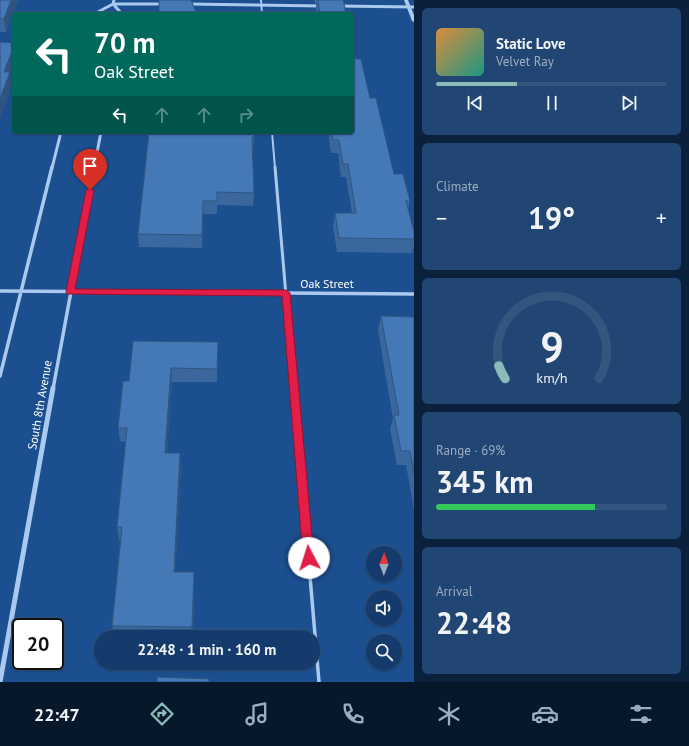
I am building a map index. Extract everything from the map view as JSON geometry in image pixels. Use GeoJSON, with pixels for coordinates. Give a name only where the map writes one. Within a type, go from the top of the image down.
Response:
{"type":"FeatureCollection","features":[{"type":"Feature","properties":{"kind":"street"},"geometry":{"type":"LineString","coordinates":[[406,0],[411,7],[414,21]]}},
{"type":"Feature","properties":{"kind":"street"},"geometry":{"type":"LineString","coordinates":[[97,12],[114,2],[169,4]]}},
{"type":"Feature","properties":{"kind":"street"},"geometry":{"type":"LineString","coordinates":[[114,2],[121,12]]}},
{"type":"Feature","properties":{"kind":"street"},"geometry":{"type":"LineString","coordinates":[[184,4],[329,6]]}},
{"type":"Feature","properties":{"kind":"street"},"geometry":{"type":"LineString","coordinates":[[336,6],[411,7]]}},
{"type":"Feature","properties":{"kind":"street"},"geometry":{"type":"LineString","coordinates":[[0,376],[20,291],[60,134]]}},
{"type":"Feature","properties":{"kind":"street","name":"South 8th Avenue"},"geometry":{"type":"LineString","coordinates":[[0,682],[70,292],[101,134]]}},
{"type":"Feature","properties":{"kind":"street","name":"Oak Street"},"geometry":{"type":"LineString","coordinates":[[0,291],[414,294]]}},
{"type":"Feature","properties":{"kind":"lane"},"geometry":{"type":"LineString","coordinates":[[261,0],[262,12]]}},
{"type":"Feature","properties":{"kind":"lane"},"geometry":{"type":"LineString","coordinates":[[272,134],[319,682]]}},
{"type":"Feature","properties":{"kind":"building"},"geometry":{"type":"Polygon","coordinates":[[[0,0],[11,0],[4,19],[0,19],[0,0]]]}},
{"type":"Feature","properties":{"kind":"building"},"geometry":{"type":"Polygon","coordinates":[[[159,0],[191,0],[196,12],[160,12],[159,0]]]}},
{"type":"Feature","properties":{"kind":"building"},"geometry":{"type":"Polygon","coordinates":[[[318,0],[343,0],[346,12],[320,12],[318,0]]]}},
{"type":"Feature","properties":{"kind":"building"},"geometry":{"type":"Polygon","coordinates":[[[0,42],[12,43],[12,51],[4,72],[10,72],[0,99],[0,42]]]}},
{"type":"Feature","properties":{"kind":"building"},"geometry":{"type":"Polygon","coordinates":[[[354,51],[356,59],[361,59],[370,98],[376,98],[394,174],[403,174],[410,201],[406,201],[414,232],[414,239],[339,238],[335,213],[356,213],[348,164],[343,164],[339,140],[333,140],[332,134],[354,134],[354,51]]]}},
{"type":"Feature","properties":{"kind":"building"},"geometry":{"type":"Polygon","coordinates":[[[149,134],[254,134],[254,137],[252,137],[254,193],[217,192],[217,201],[203,201],[202,235],[138,234],[149,134]]]}},
{"type":"Feature","properties":{"kind":"building"},"geometry":{"type":"Polygon","coordinates":[[[381,316],[414,317],[414,473],[410,451],[401,451],[394,415],[399,415],[381,316]]]}},
{"type":"Feature","properties":{"kind":"building"},"geometry":{"type":"Polygon","coordinates":[[[133,341],[218,342],[217,369],[171,368],[165,453],[180,453],[174,572],[194,572],[192,627],[112,626],[122,527],[117,527],[127,428],[118,428],[123,381],[129,381],[133,341]]]}},
{"type":"Feature","properties":{"kind":"building"},"geometry":{"type":"Polygon","coordinates":[[[157,677],[209,679],[209,682],[157,682],[157,677]]]}},
{"type":"Feature","properties":{"kind":"route"},"geometry":{"type":"LineString","coordinates":[[90,190],[70,292],[286,293],[309,558]]}}]}
